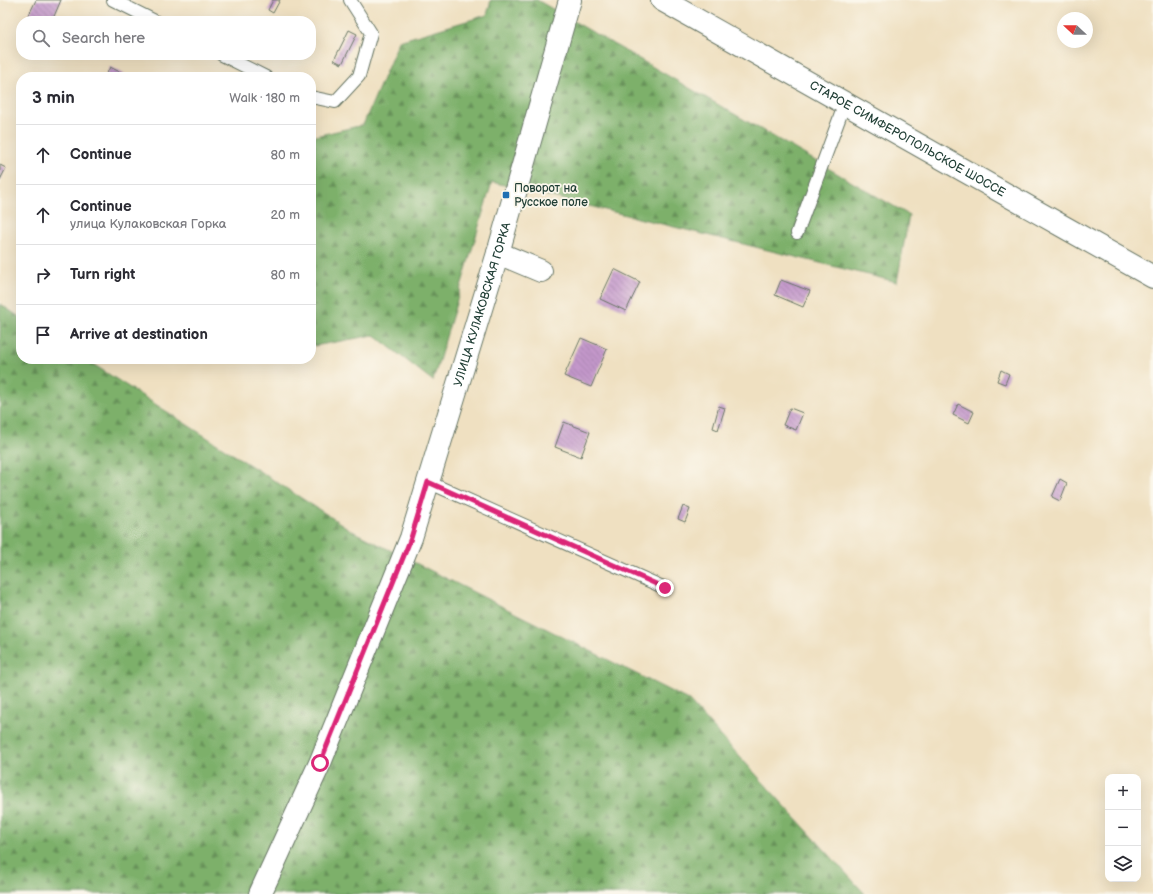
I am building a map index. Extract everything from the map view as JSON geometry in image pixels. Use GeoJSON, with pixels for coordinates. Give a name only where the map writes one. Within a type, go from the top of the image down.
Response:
{"type":"FeatureCollection","features":[{"type":"Feature","properties":{"kind":"street","name":"УЛИЦА КУЛАКОВСКАЯ ГОРКА"},"geometry":{"type":"LineString","coordinates":[[260,894],[320,763],[411,538],[498,253],[570,0]]}},
{"type":"Feature","properties":{"kind":"street","name":"СТАРОЕ СИМФЕРОПОЛЬСКОЕ ШОССЕ"},"geometry":{"type":"LineString","coordinates":[[662,0],[1153,276]]}},
{"type":"Feature","properties":{"kind":"street"},"geometry":{"type":"LineString","coordinates":[[498,253],[541,271]]}},
{"type":"Feature","properties":{"kind":"lane"},"geometry":{"type":"LineString","coordinates":[[113,0],[145,16]]}},
{"type":"Feature","properties":{"kind":"lane"},"geometry":{"type":"LineString","coordinates":[[316,98],[335,102],[359,76],[371,33],[350,0]]}},
{"type":"Feature","properties":{"kind":"lane"},"geometry":{"type":"LineString","coordinates":[[232,60],[256,72]]}},
{"type":"Feature","properties":{"kind":"lane"},"geometry":{"type":"LineString","coordinates":[[797,233],[845,103]]}},
{"type":"Feature","properties":{"kind":"lane"},"geometry":{"type":"LineString","coordinates":[[428,482],[665,588]]}},
{"type":"Feature","properties":{"kind":"green space"},"geometry":{"type":"Polygon","coordinates":[[[491,0],[537,0],[909,215],[897,282],[492,182],[433,381],[374,335],[316,346],[316,136],[363,125],[399,41],[487,15],[491,0]]]}},
{"type":"Feature","properties":{"kind":"green space"},"geometry":{"type":"Polygon","coordinates":[[[0,304],[16,315],[16,364],[93,364],[354,532],[688,700],[865,894],[0,894],[0,304]]]}},
{"type":"Feature","properties":{"kind":"building"},"geometry":{"type":"Polygon","coordinates":[[[36,0],[61,0],[54,16],[28,16],[36,0]]]}},
{"type":"Feature","properties":{"kind":"building"},"geometry":{"type":"Polygon","coordinates":[[[273,0],[280,0],[273,13],[268,10],[273,0]]]}},
{"type":"Feature","properties":{"kind":"building"},"geometry":{"type":"Polygon","coordinates":[[[349,30],[357,34],[342,64],[334,60],[349,30]]]}},
{"type":"Feature","properties":{"kind":"building"},"geometry":{"type":"Polygon","coordinates":[[[110,67],[120,72],[108,72],[110,67]]]}},
{"type":"Feature","properties":{"kind":"building"},"geometry":{"type":"Polygon","coordinates":[[[0,165],[6,168],[0,180],[0,165]]]}},
{"type":"Feature","properties":{"kind":"building"},"geometry":{"type":"Polygon","coordinates":[[[614,269],[640,282],[626,311],[600,299],[614,269]]]}},
{"type":"Feature","properties":{"kind":"building"},"geometry":{"type":"Polygon","coordinates":[[[781,280],[810,291],[803,307],[775,295],[781,280]]]}},
{"type":"Feature","properties":{"kind":"building"},"geometry":{"type":"Polygon","coordinates":[[[581,338],[607,349],[591,387],[564,376],[581,338]]]}},
{"type":"Feature","properties":{"kind":"building"},"geometry":{"type":"Polygon","coordinates":[[[1001,370],[1009,374],[1005,384],[997,381],[1001,370]]]}},
{"type":"Feature","properties":{"kind":"building"},"geometry":{"type":"Polygon","coordinates":[[[958,404],[974,412],[969,423],[953,415],[958,404]]]}},
{"type":"Feature","properties":{"kind":"building"},"geometry":{"type":"Polygon","coordinates":[[[719,406],[725,408],[718,430],[713,428],[719,406]]]}},
{"type":"Feature","properties":{"kind":"building"},"geometry":{"type":"Polygon","coordinates":[[[790,408],[803,413],[796,430],[783,425],[790,408]]]}},
{"type":"Feature","properties":{"kind":"building"},"geometry":{"type":"Polygon","coordinates":[[[564,422],[590,432],[581,457],[555,447],[564,422]]]}},
{"type":"Feature","properties":{"kind":"building"},"geometry":{"type":"Polygon","coordinates":[[[1060,479],[1067,483],[1060,501],[1052,497],[1060,479]]]}},
{"type":"Feature","properties":{"kind":"building"},"geometry":{"type":"Polygon","coordinates":[[[683,506],[690,509],[685,522],[678,519],[683,506]]]}},
{"type":"Feature","properties":{"kind":"place","name":"Поворот на Русское поле"},"geometry":{"type":"Point","coordinates":[506,195]}},
{"type":"Feature","properties":{"kind":"route"},"geometry":{"type":"LineString","coordinates":[[320,763],[411,538],[428,482],[665,588]]}}]}
